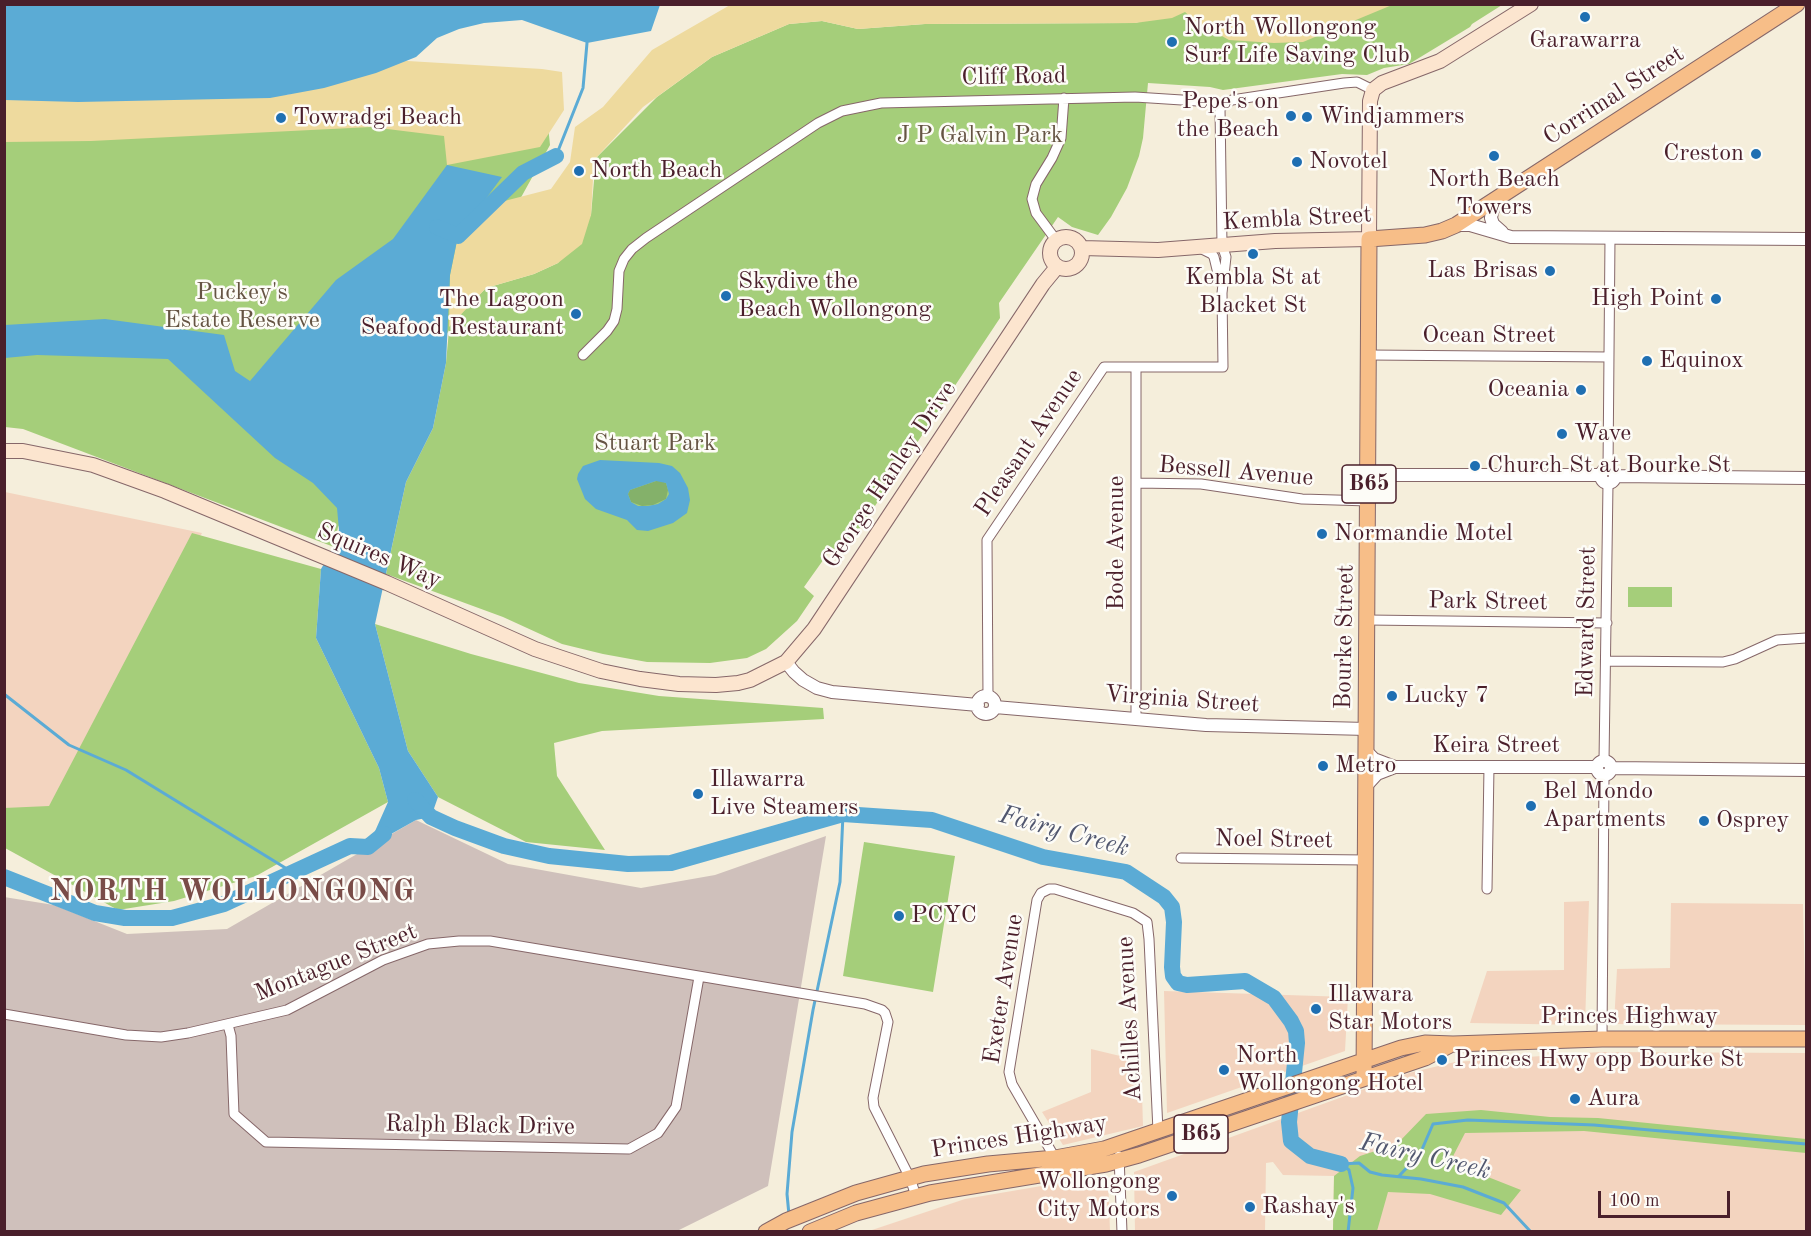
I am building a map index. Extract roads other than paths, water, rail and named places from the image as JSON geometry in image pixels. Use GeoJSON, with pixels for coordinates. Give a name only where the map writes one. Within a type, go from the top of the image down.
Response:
{"type":"FeatureCollection","features":[{"type":"Feature","properties":{"kind":"main road"},"geometry":{"type":"LineString","coordinates":[[1373,90],[1382,83],[1440,61],[1531,4]]}},
{"type":"Feature","properties":{"kind":"main road","name":"Corrimal Street"},"geometry":{"type":"LineString","coordinates":[[1456,225],[1797,4]]}},
{"type":"Feature","properties":{"kind":"main road","name":"Bourke Street"},"geometry":{"type":"LineString","coordinates":[[1364,1078],[1370,101],[1373,90]]}},
{"type":"Feature","properties":{"kind":"main road","name":"Kembla Street"},"geometry":{"type":"LineString","coordinates":[[1082,248],[1142,250],[1275,241],[1369,239],[1425,235],[1456,225]]}},
{"type":"Feature","properties":{"kind":"main road"},"geometry":{"type":"LineString","coordinates":[[1071,237],[1082,248],[1082,258],[1076,266],[1067,270],[1057,267],[1050,254],[1052,244],[1056,240],[1071,237]]}},
{"type":"Feature","properties":{"kind":"main road","name":"George Hanley Drive"},"geometry":{"type":"LineString","coordinates":[[738,683],[750,680],[786,662],[814,629],[1030,303],[1057,267]]}},
{"type":"Feature","properties":{"kind":"main road","name":"Squires Way"},"geometry":{"type":"LineString","coordinates":[[4,451],[23,451],[93,465],[165,491],[387,583],[535,649],[601,671],[680,684],[716,686],[738,683]]}},
{"type":"Feature","properties":{"kind":"main road","name":"Princes Highway"},"geometry":{"type":"LineString","coordinates":[[766,1232],[856,1193],[910,1178],[988,1164],[1055,1158],[1117,1145],[1401,1048],[1425,1043],[1806,1039]]}},
{"type":"Feature","properties":{"kind":"main road","name":"Princes Highway"},"geometry":{"type":"LineString","coordinates":[[810,1232],[856,1213],[916,1196],[1119,1161],[1425,1058],[1453,1044]]}},
{"type":"Feature","properties":{"kind":"main road","name":"Achilles Avenue"},"geometry":{"type":"LineString","coordinates":[[1158,1131],[1164,1147]]}},
{"type":"Feature","properties":{"kind":"street"},"geometry":{"type":"LineString","coordinates":[[1222,293],[1226,257],[1222,244],[1220,108],[1232,100],[1344,83],[1357,82],[1373,90]]}},
{"type":"Feature","properties":{"kind":"street","name":"Cliff Road"},"geometry":{"type":"LineString","coordinates":[[583,355],[614,321],[620,271],[624,259],[632,249],[829,117],[854,107],[881,103],[1146,97],[1213,102],[1220,108]]}},
{"type":"Feature","properties":{"kind":"street"},"geometry":{"type":"LineString","coordinates":[[1056,240],[1036,213],[1032,199],[1036,184],[1061,138],[1064,98]]}},
{"type":"Feature","properties":{"kind":"street"},"geometry":{"type":"LineString","coordinates":[[1498,199],[1492,212],[1493,224],[1496,229],[1511,237]]}},
{"type":"Feature","properties":{"kind":"street","name":"Kembla Street"},"geometry":{"type":"LineString","coordinates":[[1456,225],[1470,225],[1511,237],[1806,240]]}},
{"type":"Feature","properties":{"kind":"street","name":"Edward Street"},"geometry":{"type":"LineString","coordinates":[[1602,1040],[1610,238]]}},
{"type":"Feature","properties":{"kind":"street"},"geometry":{"type":"LineString","coordinates":[[1197,247],[1208,251],[1214,257],[1222,293]]}},
{"type":"Feature","properties":{"kind":"street","name":"Pleasant Avenue"},"geometry":{"type":"LineString","coordinates":[[987,703],[987,540],[1104,367],[1223,367],[1222,293]]}},
{"type":"Feature","properties":{"kind":"street","name":"Ocean Street"},"geometry":{"type":"LineString","coordinates":[[1369,355],[1609,357]]}},
{"type":"Feature","properties":{"kind":"street","name":"Bode Avenue"},"geometry":{"type":"LineString","coordinates":[[1136,367],[1136,719]]}},
{"type":"Feature","properties":{"kind":"street"},"geometry":{"type":"LineString","coordinates":[[1369,475],[1806,478]]}},
{"type":"Feature","properties":{"kind":"street","name":"Bessell Avenue"},"geometry":{"type":"LineString","coordinates":[[1136,483],[1208,484],[1302,499],[1369,501]]}},
{"type":"Feature","properties":{"kind":"street","name":"Park Street"},"geometry":{"type":"LineString","coordinates":[[1368,620],[1606,623]]}},
{"type":"Feature","properties":{"kind":"street"},"geometry":{"type":"LineString","coordinates":[[1606,661],[1723,662],[1777,640],[1806,638]]}},
{"type":"Feature","properties":{"kind":"street","name":"Virginia Street"},"geometry":{"type":"LineString","coordinates":[[786,662],[803,680],[817,688],[831,692],[987,703],[1206,725],[1367,729]]}},
{"type":"Feature","properties":{"kind":"street","name":"Keira Street"},"geometry":{"type":"LineString","coordinates":[[1367,752],[1379,762],[1395,767],[1806,770]]}},
{"type":"Feature","properties":{"kind":"street"},"geometry":{"type":"LineString","coordinates":[[1366,786],[1377,774],[1395,767]]}},
{"type":"Feature","properties":{"kind":"street"},"geometry":{"type":"LineString","coordinates":[[1487,889],[1489,767]]}},
{"type":"Feature","properties":{"kind":"street","name":"Noel Street"},"geometry":{"type":"LineString","coordinates":[[1181,858],[1366,860]]}},
{"type":"Feature","properties":{"kind":"street","name":"Achilles Avenue"},"geometry":{"type":"LineString","coordinates":[[1047,889],[1053,888],[1133,913],[1147,922],[1158,1131]]}},
{"type":"Feature","properties":{"kind":"street","name":"Exeter Avenue"},"geometry":{"type":"LineString","coordinates":[[1047,889],[1041,893],[1038,900],[1009,1072],[1012,1084],[1055,1158]]}},
{"type":"Feature","properties":{"kind":"street","name":"Montague Street"},"geometry":{"type":"LineString","coordinates":[[4,1014],[143,1037],[188,1033],[287,1010],[404,951],[459,941],[490,941],[811,995],[877,1007],[885,1013],[888,1022],[873,1098],[874,1107],[910,1178]]}},
{"type":"Feature","properties":{"kind":"street","name":"Ralph Black Drive"},"geometry":{"type":"LineString","coordinates":[[228,1025],[231,1036],[234,1114],[266,1142],[629,1149],[658,1133],[676,1107],[699,976]]}},
{"type":"Feature","properties":{"kind":"street"},"geometry":{"type":"LineString","coordinates":[[1117,1145],[1122,1232]]}},
{"type":"Feature","properties":{"kind":"street"},"geometry":{"type":"LineString","coordinates":[[910,1178],[916,1196]]}},
{"type":"Feature","properties":{"kind":"water"},"geometry":{"type":"Polygon","coordinates":[[[5,4],[660,5],[651,31],[587,43],[522,20],[484,23],[459,29],[437,38],[416,57],[376,73],[324,88],[270,98],[78,102],[5,100],[5,4]]]}},
{"type":"Feature","properties":{"kind":"water"},"geometry":{"type":"Polygon","coordinates":[[[447,165],[502,177],[458,236],[450,275],[446,363],[433,428],[406,482],[375,624],[408,751],[438,797],[431,817],[416,820],[368,847],[388,802],[379,768],[316,638],[321,569],[334,547],[339,530],[337,508],[313,483],[275,458],[168,359],[37,355],[5,358],[5,325],[105,319],[224,335],[235,371],[250,381],[336,280],[393,239],[447,165]]]}},
{"type":"Feature","properties":{"kind":"water"},"geometry":{"type":"Polygon","coordinates":[[[600,460],[659,463],[672,466],[680,473],[688,488],[690,500],[687,513],[673,523],[648,531],[637,530],[627,520],[596,509],[585,499],[577,479],[583,466],[600,460]],[[656,481],[630,490],[628,494],[631,502],[638,506],[658,504],[669,494],[666,483],[656,481]]]}},
{"type":"Feature","properties":{"kind":"waterway"},"geometry":{"type":"LineString","coordinates":[[556,156],[583,88],[587,43]]}},
{"type":"Feature","properties":{"kind":"waterway"},"geometry":{"type":"LineString","coordinates":[[437,227],[458,236],[523,173],[556,156]]}},
{"type":"Feature","properties":{"kind":"waterway"},"geometry":{"type":"LineString","coordinates":[[4,694],[69,745],[126,770],[292,872]]}},
{"type":"Feature","properties":{"kind":"waterway","name":"Fairy Creek"},"geometry":{"type":"LineString","coordinates":[[415,800],[431,817],[455,828],[504,846],[549,856],[628,864],[671,863],[843,814],[932,820],[1043,857],[1126,872],[1164,897],[1172,907],[1174,922],[1172,967],[1173,976],[1178,983],[1187,985],[1245,981],[1274,998],[1291,1021],[1296,1031],[1297,1043],[1289,1122],[1291,1141],[1310,1156],[1341,1164]]}},
{"type":"Feature","properties":{"kind":"waterway"},"geometry":{"type":"LineString","coordinates":[[789,1215],[787,1194],[792,1132],[813,1010],[840,882],[843,814]]}},
{"type":"Feature","properties":{"kind":"waterway"},"geometry":{"type":"LineString","coordinates":[[4,877],[95,913],[125,918],[172,918],[224,904],[350,846],[368,847],[384,834]]}},
{"type":"Feature","properties":{"kind":"waterway"},"geometry":{"type":"LineString","coordinates":[[1399,1176],[1420,1154],[1433,1124],[1468,1120],[1594,1125],[1806,1144]]}},
{"type":"Feature","properties":{"kind":"waterway","name":"Fairy Creek"},"geometry":{"type":"LineString","coordinates":[[1341,1164],[1359,1163],[1370,1172],[1382,1175],[1463,1187],[1504,1203],[1531,1232]]}},
{"type":"Feature","properties":{"kind":"waterway"},"geometry":{"type":"LineString","coordinates":[[1343,1165],[1349,1170],[1353,1188],[1348,1232]]}},
{"type":"Feature","properties":{"kind":"place","name":"Garawarra"},"geometry":{"type":"Point","coordinates":[1585,17]}},
{"type":"Feature","properties":{"kind":"place","name":"North Wollongong Surf Life Saving Club"},"geometry":{"type":"Point","coordinates":[1172,42]}},
{"type":"Feature","properties":{"kind":"place","name":"Pepe's on the Beach"},"geometry":{"type":"Point","coordinates":[1291,116]}},
{"type":"Feature","properties":{"kind":"place","name":"Windjammers"},"geometry":{"type":"Point","coordinates":[1307,117]}},
{"type":"Feature","properties":{"kind":"place","name":"Towradgi Beach"},"geometry":{"type":"Point","coordinates":[281,118]}},
{"type":"Feature","properties":{"kind":"place","name":"Creston"},"geometry":{"type":"Point","coordinates":[1756,154]}},
{"type":"Feature","properties":{"kind":"place","name":"North Beach Towers"},"geometry":{"type":"Point","coordinates":[1494,156]}},
{"type":"Feature","properties":{"kind":"place","name":"Novotel"},"geometry":{"type":"Point","coordinates":[1297,162]}},
{"type":"Feature","properties":{"kind":"place","name":"North Beach"},"geometry":{"type":"Point","coordinates":[579,171]}},
{"type":"Feature","properties":{"kind":"place","name":"Kembla St at Blacket St"},"geometry":{"type":"Point","coordinates":[1253,254]}},
{"type":"Feature","properties":{"kind":"place","name":"Las Brisas"},"geometry":{"type":"Point","coordinates":[1550,271]}},
{"type":"Feature","properties":{"kind":"place","name":"Skydive the Beach Wollongong"},"geometry":{"type":"Point","coordinates":[726,296]}},
{"type":"Feature","properties":{"kind":"place","name":"High Point"},"geometry":{"type":"Point","coordinates":[1716,299]}},
{"type":"Feature","properties":{"kind":"place","name":"The Lagoon Seafood Restaurant"},"geometry":{"type":"Point","coordinates":[576,314]}},
{"type":"Feature","properties":{"kind":"place","name":"Equinox"},"geometry":{"type":"Point","coordinates":[1647,361]}},
{"type":"Feature","properties":{"kind":"place","name":"Oceania"},"geometry":{"type":"Point","coordinates":[1581,390]}},
{"type":"Feature","properties":{"kind":"place","name":"Wave"},"geometry":{"type":"Point","coordinates":[1562,434]}},
{"type":"Feature","properties":{"kind":"place","name":"Church St at Bourke St"},"geometry":{"type":"Point","coordinates":[1475,466]}},
{"type":"Feature","properties":{"kind":"place","name":"Normandie Motel"},"geometry":{"type":"Point","coordinates":[1322,534]}},
{"type":"Feature","properties":{"kind":"place","name":"Lucky 7"},"geometry":{"type":"Point","coordinates":[1392,696]}},
{"type":"Feature","properties":{"kind":"place","name":"Metro"},"geometry":{"type":"Point","coordinates":[1323,766]}},
{"type":"Feature","properties":{"kind":"place","name":"Illawarra Live Steamers"},"geometry":{"type":"Point","coordinates":[698,794]}},
{"type":"Feature","properties":{"kind":"place","name":"Bel Mondo Apartments"},"geometry":{"type":"Point","coordinates":[1531,806]}},
{"type":"Feature","properties":{"kind":"place","name":"Osprey"},"geometry":{"type":"Point","coordinates":[1704,821]}},
{"type":"Feature","properties":{"kind":"place","name":"PCYC"},"geometry":{"type":"Point","coordinates":[899,916]}},
{"type":"Feature","properties":{"kind":"place","name":"Illawara Star Motors"},"geometry":{"type":"Point","coordinates":[1316,1009]}},
{"type":"Feature","properties":{"kind":"place","name":"Princes Hwy opp Bourke St"},"geometry":{"type":"Point","coordinates":[1442,1060]}},
{"type":"Feature","properties":{"kind":"place","name":"North Wollongong Hotel"},"geometry":{"type":"Point","coordinates":[1224,1070]}},
{"type":"Feature","properties":{"kind":"place","name":"Aura"},"geometry":{"type":"Point","coordinates":[1575,1099]}},
{"type":"Feature","properties":{"kind":"place","name":"Wollongong City Motors"},"geometry":{"type":"Point","coordinates":[1172,1196]}},
{"type":"Feature","properties":{"kind":"place","name":"Rashay's"},"geometry":{"type":"Point","coordinates":[1250,1207]}},
{"type":"Feature","properties":{"kind":"district","name":"NORTH WOLLONGONG"},"geometry":{"type":"Point","coordinates":[233,892]}},
{"type":"Feature","properties":{"kind":"park label","name":"J P Galvin Park"},"geometry":{"type":"Point","coordinates":[980,136]}},
{"type":"Feature","properties":{"kind":"park label","name":"Puckey's Estate Reserve"},"geometry":{"type":"Point","coordinates":[242,307]}},
{"type":"Feature","properties":{"kind":"park label","name":"Stuart Park"},"geometry":{"type":"Point","coordinates":[655,444]}}]}
